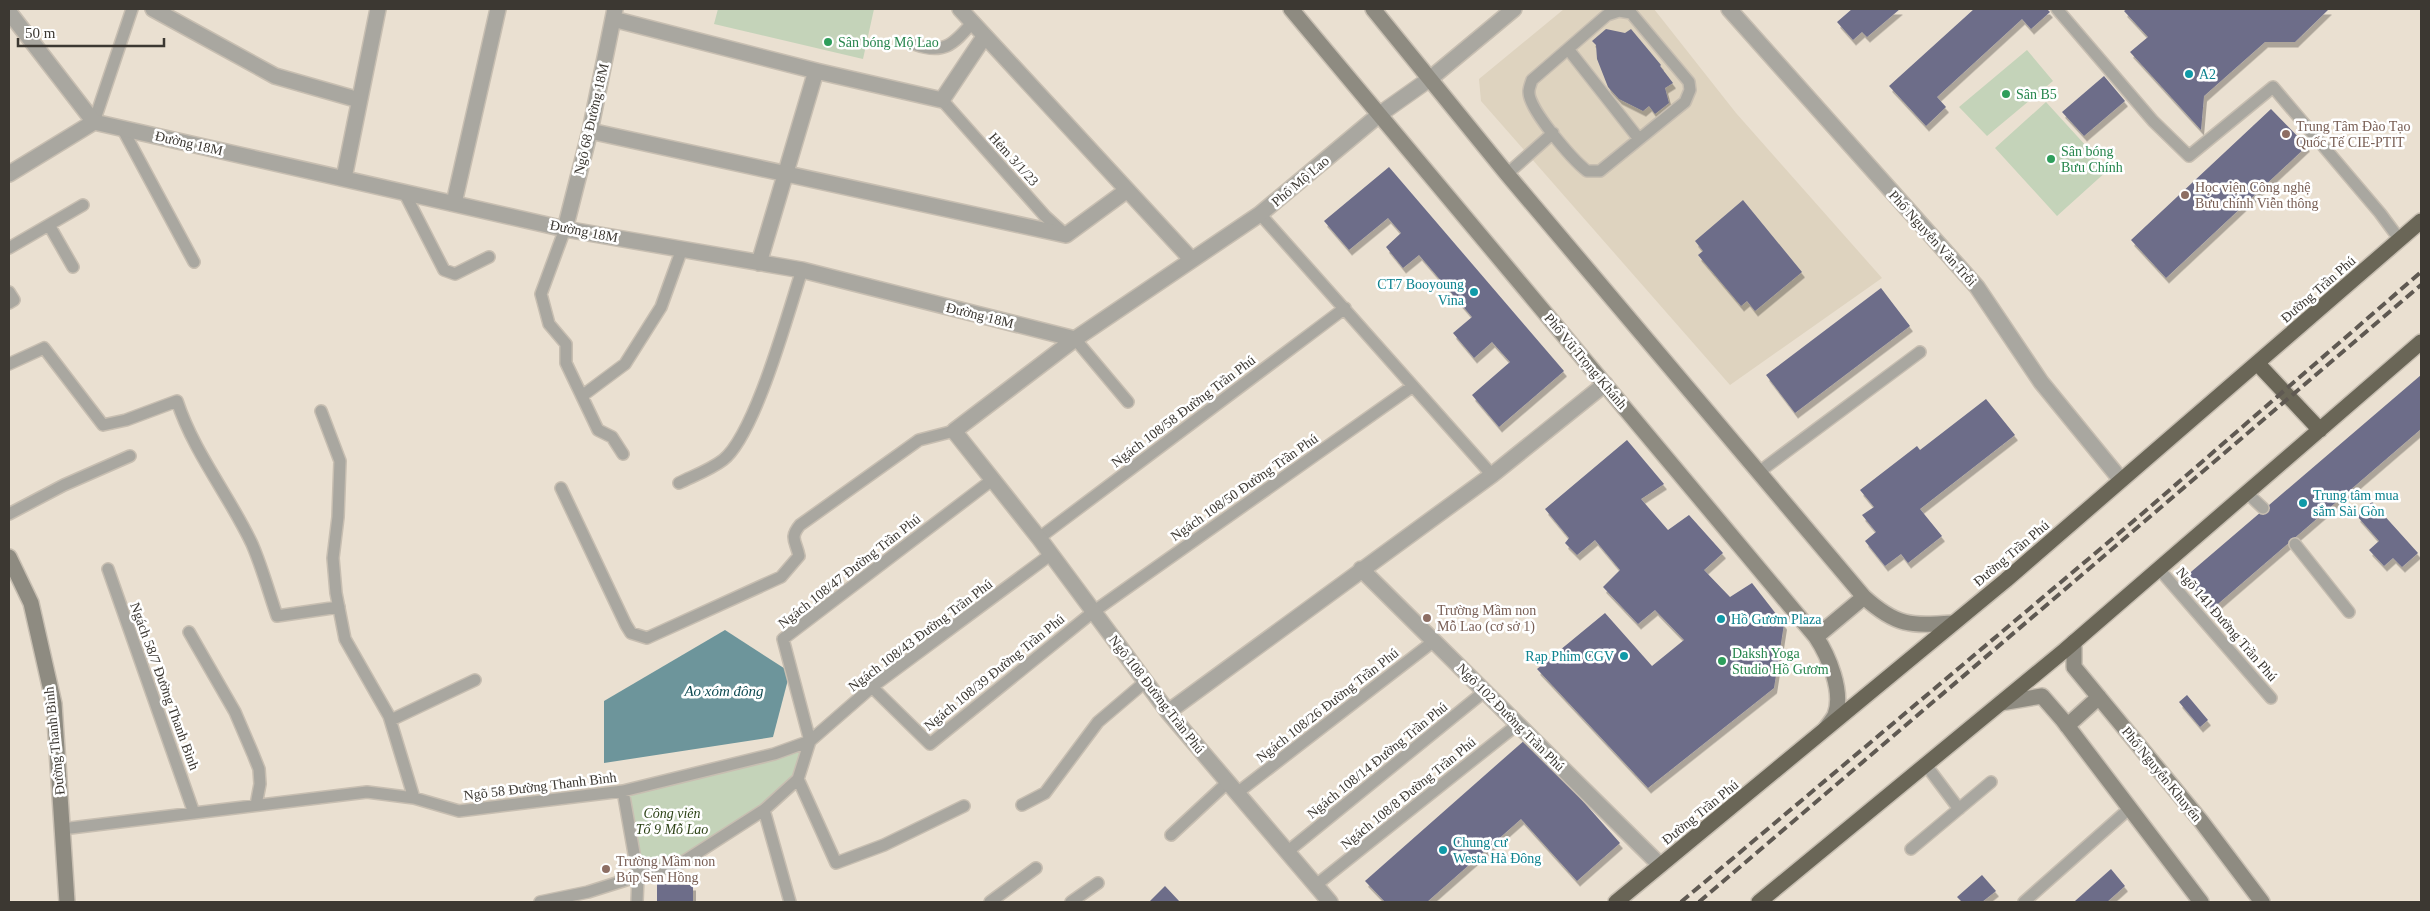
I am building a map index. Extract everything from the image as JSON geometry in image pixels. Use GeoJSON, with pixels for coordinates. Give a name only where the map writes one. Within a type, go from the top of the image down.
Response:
{"type":"FeatureCollection","features":[{"type":"Feature","properties":{"kind":"highway","name":"Đường Trần Phú"},"geometry":{"type":"LineString","coordinates":[[1616,902],[1953,623],[2421,222]]}},
{"type":"Feature","properties":{"kind":"highway"},"geometry":{"type":"LineString","coordinates":[[1760,902],[2001,704],[2421,342]]}},
{"type":"Feature","properties":{"kind":"highway"},"geometry":{"type":"LineString","coordinates":[[2257,363],[2320,430]]}},
{"type":"Feature","properties":{"kind":"main road","name":"Phố Vũ Trọng Khánh"},"geometry":{"type":"LineString","coordinates":[[1291,9],[1816,637],[1827,654],[1834,673],[1836,714],[1825,729]]}},
{"type":"Feature","properties":{"kind":"main road"},"geometry":{"type":"LineString","coordinates":[[1373,9],[1431,78],[1507,174],[1864,597],[1881,613],[1896,620],[1911,624],[1953,623]]}},
{"type":"Feature","properties":{"kind":"main road","name":"Đường Thanh Bình"},"geometry":{"type":"LineString","coordinates":[[9,557],[31,603],[54,704],[67,902]]}},
{"type":"Feature","properties":{"kind":"main road"},"geometry":{"type":"LineString","coordinates":[[1816,637],[1864,597]]}},
{"type":"Feature","properties":{"kind":"main road","name":"Phố Nguyễn Khuyến"},"geometry":{"type":"LineString","coordinates":[[2074,642],[2074,667],[2201,821],[2262,902]]}},
{"type":"Feature","properties":{"kind":"main road"},"geometry":{"type":"LineString","coordinates":[[2001,704],[2042,696],[2130,808],[2200,902]]}},
{"type":"Feature","properties":{"kind":"main road"},"geometry":{"type":"LineString","coordinates":[[2067,726],[2099,697]]}},
{"type":"Feature","properties":{"kind":"street"},"geometry":{"type":"LineString","coordinates":[[153,9],[275,76],[359,100]]}},
{"type":"Feature","properties":{"kind":"street"},"geometry":{"type":"LineString","coordinates":[[344,178],[378,9]]}},
{"type":"Feature","properties":{"kind":"street"},"geometry":{"type":"LineString","coordinates":[[454,203],[498,9]]}},
{"type":"Feature","properties":{"kind":"street"},"geometry":{"type":"LineString","coordinates":[[960,9],[1126,191],[1192,260]]}},
{"type":"Feature","properties":{"kind":"street","name":"Phố Mộ Lao"},"geometry":{"type":"LineString","coordinates":[[954,431],[1075,339],[1260,214],[1380,114],[1431,78],[1514,9]]}},
{"type":"Feature","properties":{"kind":"street","name":"Phố Nguyễn Văn Trỗi"},"geometry":{"type":"LineString","coordinates":[[1729,9],[1977,287],[2041,382],[2122,480]]}},
{"type":"Feature","properties":{"kind":"street"},"geometry":{"type":"LineString","coordinates":[[9,12],[94,122],[9,174]]}},
{"type":"Feature","properties":{"kind":"street"},"geometry":{"type":"LineString","coordinates":[[614,14],[816,71],[942,100],[984,37]]}},
{"type":"Feature","properties":{"kind":"street","name":"Ngõ 68 Đường 18M"},"geometry":{"type":"LineString","coordinates":[[565,229],[590,131],[614,14]]}},
{"type":"Feature","properties":{"kind":"street"},"geometry":{"type":"LineString","coordinates":[[759,262],[816,71]]}},
{"type":"Feature","properties":{"kind":"street","name":"Đường 18M"},"geometry":{"type":"LineString","coordinates":[[94,122],[565,229],[802,270],[1075,339]]}},
{"type":"Feature","properties":{"kind":"street"},"geometry":{"type":"LineString","coordinates":[[590,131],[1066,235],[1126,191]]}},
{"type":"Feature","properties":{"kind":"street"},"geometry":{"type":"LineString","coordinates":[[1168,712],[1492,475],[1605,384]]}},
{"type":"Feature","properties":{"kind":"street","name":"Ngõ 108 Đường Trần Phú"},"geometry":{"type":"LineString","coordinates":[[954,431],[1039,538],[1168,712],[1330,902]]}},
{"type":"Feature","properties":{"kind":"street","name":"Ngõ 102 Đường Trần Phú"},"geometry":{"type":"LineString","coordinates":[[1361,569],[1660,865]]}},
{"type":"Feature","properties":{"kind":"lane"},"geometry":{"type":"LineString","coordinates":[[94,122],[132,9]]}},
{"type":"Feature","properties":{"kind":"lane"},"geometry":{"type":"LineString","coordinates":[[2057,9],[2153,121],[2190,156],[2273,87],[2380,213],[2400,240]]}},
{"type":"Feature","properties":{"kind":"lane"},"geometry":{"type":"LineString","coordinates":[[1619,11],[1631,13],[1689,82],[1690,90],[1686,102],[1600,171],[1587,171],[1576,163],[1553,133],[1533,107],[1528,92],[1532,80],[1607,15],[1619,11]]}},
{"type":"Feature","properties":{"kind":"lane"},"geometry":{"type":"LineString","coordinates":[[914,44],[933,49],[947,47],[957,40],[972,23]]}},
{"type":"Feature","properties":{"kind":"lane"},"geometry":{"type":"LineString","coordinates":[[1568,49],[1639,139]]}},
{"type":"Feature","properties":{"kind":"lane","name":"Hẻm 3/1/23"},"geometry":{"type":"LineString","coordinates":[[942,100],[1045,216],[1066,235]]}},
{"type":"Feature","properties":{"kind":"lane"},"geometry":{"type":"LineString","coordinates":[[122,128],[194,262]]}},
{"type":"Feature","properties":{"kind":"lane"},"geometry":{"type":"LineString","coordinates":[[1507,174],[1553,133]]}},
{"type":"Feature","properties":{"kind":"lane"},"geometry":{"type":"LineString","coordinates":[[404,192],[444,270],[455,274],[489,257]]}},
{"type":"Feature","properties":{"kind":"lane"},"geometry":{"type":"LineString","coordinates":[[9,248],[83,205]]}},
{"type":"Feature","properties":{"kind":"lane"},"geometry":{"type":"LineString","coordinates":[[1260,214],[1346,308],[1492,475]]}},
{"type":"Feature","properties":{"kind":"lane"},"geometry":{"type":"LineString","coordinates":[[49,225],[73,267]]}},
{"type":"Feature","properties":{"kind":"lane"},"geometry":{"type":"LineString","coordinates":[[565,229],[542,294],[549,324],[566,344],[566,363],[598,430],[612,437],[622,454]]}},
{"type":"Feature","properties":{"kind":"lane"},"geometry":{"type":"LineString","coordinates":[[582,396],[625,364],[661,307],[682,249]]}},
{"type":"Feature","properties":{"kind":"lane"},"geometry":{"type":"LineString","coordinates":[[679,483],[722,460],[732,451],[750,418],[763,386],[802,270]]}},
{"type":"Feature","properties":{"kind":"lane"},"geometry":{"type":"LineString","coordinates":[[9,292],[14,300],[9,303]]}},
{"type":"Feature","properties":{"kind":"lane","name":"Ngách 108/58 Đường Trần Phú"},"geometry":{"type":"LineString","coordinates":[[1039,538],[1346,308]]}},
{"type":"Feature","properties":{"kind":"lane"},"geometry":{"type":"LineString","coordinates":[[1075,339],[1128,402]]}},
{"type":"Feature","properties":{"kind":"lane"},"geometry":{"type":"LineString","coordinates":[[9,364],[44,348],[103,426],[126,420],[177,401],[184,421],[207,466],[252,544],[277,616],[339,607]]}},
{"type":"Feature","properties":{"kind":"lane"},"geometry":{"type":"LineString","coordinates":[[1759,472],[1920,352]]}},
{"type":"Feature","properties":{"kind":"lane","name":"Ngách 108/50 Đường Trần Phú"},"geometry":{"type":"LineString","coordinates":[[1094,612],[1413,386]]}},
{"type":"Feature","properties":{"kind":"lane"},"geometry":{"type":"LineString","coordinates":[[321,411],[340,461],[338,517],[333,558],[345,639],[360,661],[391,720],[414,798]]}},
{"type":"Feature","properties":{"kind":"lane"},"geometry":{"type":"LineString","coordinates":[[561,488],[626,625],[631,633],[648,638],[781,577],[799,556],[792,542],[793,533],[800,525],[919,440],[954,431]]}},
{"type":"Feature","properties":{"kind":"lane"},"geometry":{"type":"LineString","coordinates":[[9,514],[64,485],[130,456]]}},
{"type":"Feature","properties":{"kind":"lane","name":"Ngách 108/47 Đường Trần Phú"},"geometry":{"type":"LineString","coordinates":[[810,741],[782,639],[992,480]]}},
{"type":"Feature","properties":{"kind":"lane"},"geometry":{"type":"LineString","coordinates":[[2247,493],[2263,508]]}},
{"type":"Feature","properties":{"kind":"lane"},"geometry":{"type":"LineString","coordinates":[[2294,544],[2349,612]]}},
{"type":"Feature","properties":{"kind":"lane","name":"Ngách 108/43 Đường Trần Phú"},"geometry":{"type":"LineString","coordinates":[[810,741],[872,687],[1050,555]]}},
{"type":"Feature","properties":{"kind":"lane","name":"Ngách 58/7 Đường Thanh Bình"},"geometry":{"type":"LineString","coordinates":[[108,569],[194,813]]}},
{"type":"Feature","properties":{"kind":"lane","name":"Ngõ 141 Đường Trần Phú"},"geometry":{"type":"LineString","coordinates":[[2159,569],[2271,698]]}},
{"type":"Feature","properties":{"kind":"lane","name":"Ngách 108/39 Đường Trần Phú"},"geometry":{"type":"LineString","coordinates":[[872,687],[930,744],[1094,612]]}},
{"type":"Feature","properties":{"kind":"lane"},"geometry":{"type":"LineString","coordinates":[[189,632],[234,712],[253,754],[260,784],[256,805]]}},
{"type":"Feature","properties":{"kind":"lane","name":"Ngách 108/26 Đường Trần Phú"},"geometry":{"type":"LineString","coordinates":[[1170,835],[1434,641]]}},
{"type":"Feature","properties":{"kind":"lane"},"geometry":{"type":"LineString","coordinates":[[391,720],[475,680]]}},
{"type":"Feature","properties":{"kind":"lane"},"geometry":{"type":"LineString","coordinates":[[1022,805],[1045,793],[1098,722],[1145,682]]}},
{"type":"Feature","properties":{"kind":"lane","name":"Ngách 108/14 Đường Trần Phú"},"geometry":{"type":"LineString","coordinates":[[1287,852],[1485,692]]}},
{"type":"Feature","properties":{"kind":"lane","name":"Ngách 108/8 Đường Trần Phú"},"geometry":{"type":"LineString","coordinates":[[1316,886],[1518,724]]}},
{"type":"Feature","properties":{"kind":"lane"},"geometry":{"type":"LineString","coordinates":[[540,902],[588,892],[683,862],[764,810],[798,779],[810,741]]}},
{"type":"Feature","properties":{"kind":"lane","name":"Ngõ 58 Đường Thanh Bình"},"geometry":{"type":"LineString","coordinates":[[62,829],[367,792],[414,798],[459,811],[622,791],[774,754],[810,741]]}},
{"type":"Feature","properties":{"kind":"lane"},"geometry":{"type":"LineString","coordinates":[[1926,765],[1959,809]]}},
{"type":"Feature","properties":{"kind":"lane"},"geometry":{"type":"LineString","coordinates":[[798,779],[836,863],[884,845],[964,806]]}},
{"type":"Feature","properties":{"kind":"lane"},"geometry":{"type":"LineString","coordinates":[[1911,849],[1991,782]]}},
{"type":"Feature","properties":{"kind":"lane"},"geometry":{"type":"LineString","coordinates":[[622,791],[638,876],[637,902]]}},
{"type":"Feature","properties":{"kind":"lane"},"geometry":{"type":"LineString","coordinates":[[2024,902],[2130,808]]}},
{"type":"Feature","properties":{"kind":"lane"},"geometry":{"type":"LineString","coordinates":[[764,810],[790,902]]}},
{"type":"Feature","properties":{"kind":"lane"},"geometry":{"type":"LineString","coordinates":[[990,902],[1036,868]]}},
{"type":"Feature","properties":{"kind":"lane"},"geometry":{"type":"LineString","coordinates":[[1072,902],[1098,883]]}},
{"type":"Feature","properties":{"kind":"shaded area"},"geometry":{"type":"Polygon","coordinates":[[[1564,9],[1654,9],[1736,113],[1882,278],[1730,385],[1481,101],[1479,79],[1564,9]]]}},
{"type":"Feature","properties":{"kind":"green space","name":"Sân bóng Mộ Lao"},"geometry":{"type":"Polygon","coordinates":[[[718,9],[874,9],[863,59],[714,24],[718,9]]]}},
{"type":"Feature","properties":{"kind":"green space","name":"Sân B5"},"geometry":{"type":"Polygon","coordinates":[[[2027,50],[2053,81],[1987,136],[1959,107],[2027,50]]]}},
{"type":"Feature","properties":{"kind":"green space","name":"Sân bóng Bưu Chính"},"geometry":{"type":"Polygon","coordinates":[[[2046,102],[2108,170],[2057,216],[1995,148],[2046,102]]]}},
{"type":"Feature","properties":{"kind":"green space","name":"Công viên Tổ 9 Mỗ Lao"},"geometry":{"type":"Polygon","coordinates":[[[810,741],[798,779],[683,862],[638,876],[623,791],[810,741]]]}},
{"type":"Feature","properties":{"kind":"water","name":"Ao xóm đông"},"geometry":{"type":"Polygon","coordinates":[[[725,630],[790,672],[773,737],[604,763],[604,701],[725,630]]]}},
{"type":"Feature","properties":{"kind":"building"},"geometry":{"type":"Polygon","coordinates":[[[1852,9],[1900,9],[1867,37],[1862,32],[1853,40],[1837,22],[1852,9]]]}},
{"type":"Feature","properties":{"kind":"building"},"geometry":{"type":"Polygon","coordinates":[[[1974,9],[2047,9],[2050,12],[2031,29],[2022,19],[1937,97],[1946,107],[1926,126],[1889,86],[1974,9]]]}},
{"type":"Feature","properties":{"kind":"building","name":"A2"},"geometry":{"type":"Polygon","coordinates":[[[2127,9],[2329,9],[2295,42],[2265,42],[2204,96],[2201,130],[2130,52],[2148,37],[2124,11],[2127,9]]]}},
{"type":"Feature","properties":{"kind":"building"},"geometry":{"type":"Polygon","coordinates":[[[1606,29],[1625,33],[1631,29],[1661,65],[1673,83],[1665,88],[1669,103],[1655,114],[1649,106],[1643,111],[1619,99],[1608,87],[1597,59],[1596,45],[1592,41],[1606,29]]]}},
{"type":"Feature","properties":{"kind":"building"},"geometry":{"type":"Polygon","coordinates":[[[2104,76],[2125,101],[2084,136],[2062,112],[2104,76]]]}},
{"type":"Feature","properties":{"kind":"building"},"geometry":{"type":"Polygon","coordinates":[[[2271,109],[2307,146],[2166,278],[2131,240],[2271,109]]]}},
{"type":"Feature","properties":{"kind":"building","name":"CT7 Booyoung Vina"},"geometry":{"type":"Polygon","coordinates":[[[1389,167],[1564,371],[1499,427],[1472,395],[1510,362],[1492,342],[1474,358],[1453,333],[1472,317],[1419,255],[1403,268],[1386,247],[1401,233],[1388,218],[1349,250],[1324,221],[1389,167]]]}},
{"type":"Feature","properties":{"kind":"building"},"geometry":{"type":"Polygon","coordinates":[[[1743,200],[1802,272],[1755,311],[1747,301],[1741,306],[1698,255],[1703,251],[1695,241],[1743,200]]]}},
{"type":"Feature","properties":{"kind":"building"},"geometry":{"type":"Polygon","coordinates":[[[1881,288],[1910,326],[1795,413],[1766,375],[1881,288]]]}},
{"type":"Feature","properties":{"kind":"building","name":"Trung tâm mua sắm Sài Gòn"},"geometry":{"type":"Polygon","coordinates":[[[2421,375],[2421,429],[2212,609],[2185,577],[2421,375]]]}},
{"type":"Feature","properties":{"kind":"building"},"geometry":{"type":"Polygon","coordinates":[[[1986,399],[2015,435],[1920,509],[1942,536],[1908,563],[1901,554],[1885,566],[1865,541],[1876,532],[1862,515],[1874,507],[1860,490],[1917,446],[1920,450],[1986,399]]]}},
{"type":"Feature","properties":{"kind":"building","name":"Hồ Gươm Plaza"},"geometry":{"type":"Polygon","coordinates":[[[1627,440],[1664,484],[1641,499],[1668,530],[1689,515],[1723,553],[1704,570],[1730,597],[1752,583],[1784,624],[1774,688],[1648,788],[1537,669],[1605,613],[1652,666],[1684,640],[1655,610],[1638,624],[1603,587],[1620,570],[1595,540],[1577,555],[1565,543],[1569,538],[1545,509],[1627,440]]]}},
{"type":"Feature","properties":{"kind":"building"},"geometry":{"type":"Polygon","coordinates":[[[2372,502],[2418,553],[2402,567],[2393,558],[2384,566],[2369,550],[2379,541],[2357,516],[2372,502]]]}},
{"type":"Feature","properties":{"kind":"building"},"geometry":{"type":"Polygon","coordinates":[[[2187,695],[2208,720],[2200,727],[2179,702],[2187,695]]]}},
{"type":"Feature","properties":{"kind":"building","name":"Chung cư Westa Hà Đông"},"geometry":{"type":"Polygon","coordinates":[[[1527,738],[1620,843],[1577,881],[1521,819],[1427,902],[1385,902],[1365,881],[1527,738]]]}},
{"type":"Feature","properties":{"kind":"building"},"geometry":{"type":"Polygon","coordinates":[[[2111,869],[2125,886],[2107,902],[2075,901],[2111,869]]]}},
{"type":"Feature","properties":{"kind":"building"},"geometry":{"type":"Polygon","coordinates":[[[1982,875],[1996,891],[1982,902],[1962,902],[1957,897],[1982,875]]]}},
{"type":"Feature","properties":{"kind":"building"},"geometry":{"type":"Polygon","coordinates":[[[657,884],[693,885],[693,902],[657,902],[657,884]]]}},
{"type":"Feature","properties":{"kind":"building"},"geometry":{"type":"Polygon","coordinates":[[[1165,886],[1180,902],[1149,902],[1165,886]]]}},
{"type":"Feature","properties":{"kind":"railway"},"geometry":{"type":"LineString","coordinates":[[1681,902],[2143,513],[2421,272]]}},
{"type":"Feature","properties":{"kind":"railway"},"geometry":{"type":"LineString","coordinates":[[1699,902],[2421,285]]}},
{"type":"Feature","properties":{"kind":"place","name":"Sân bóng Mộ Lao"},"geometry":{"type":"Point","coordinates":[828,42]}},
{"type":"Feature","properties":{"kind":"place","name":"A2"},"geometry":{"type":"Point","coordinates":[2189,74]}},
{"type":"Feature","properties":{"kind":"place","name":"Sân B5"},"geometry":{"type":"Point","coordinates":[2006,94]}},
{"type":"Feature","properties":{"kind":"place","name":"Trung Tâm Đào Tạo Quốc Tế CIE-PTIT"},"geometry":{"type":"Point","coordinates":[2286,134]}},
{"type":"Feature","properties":{"kind":"place","name":"Sân bóng Bưu Chính"},"geometry":{"type":"Point","coordinates":[2051,159]}},
{"type":"Feature","properties":{"kind":"place","name":"Học viện Công nghệ Bưu chính Viễn thông"},"geometry":{"type":"Point","coordinates":[2185,195]}},
{"type":"Feature","properties":{"kind":"place","name":"CT7 Booyoung Vina"},"geometry":{"type":"Point","coordinates":[1474,292]}},
{"type":"Feature","properties":{"kind":"place","name":"Trung tâm mua sắm Sài Gòn"},"geometry":{"type":"Point","coordinates":[2303,503]}},
{"type":"Feature","properties":{"kind":"place","name":"Trường Mầm non Mỗ Lao (cơ sở 1)"},"geometry":{"type":"Point","coordinates":[1427,618]}},
{"type":"Feature","properties":{"kind":"place","name":"Hồ Gươm Plaza"},"geometry":{"type":"Point","coordinates":[1721,619]}},
{"type":"Feature","properties":{"kind":"place","name":"Rạp Phim CGV"},"geometry":{"type":"Point","coordinates":[1624,656]}},
{"type":"Feature","properties":{"kind":"place","name":"Daksh Yoga Studio Hồ Gươm"},"geometry":{"type":"Point","coordinates":[1722,661]}},
{"type":"Feature","properties":{"kind":"place","name":"Chung cư Westa Hà Đông"},"geometry":{"type":"Point","coordinates":[1443,850]}},
{"type":"Feature","properties":{"kind":"place","name":"Trường Mầm non Búp Sen Hồng"},"geometry":{"type":"Point","coordinates":[606,869]}}]}
